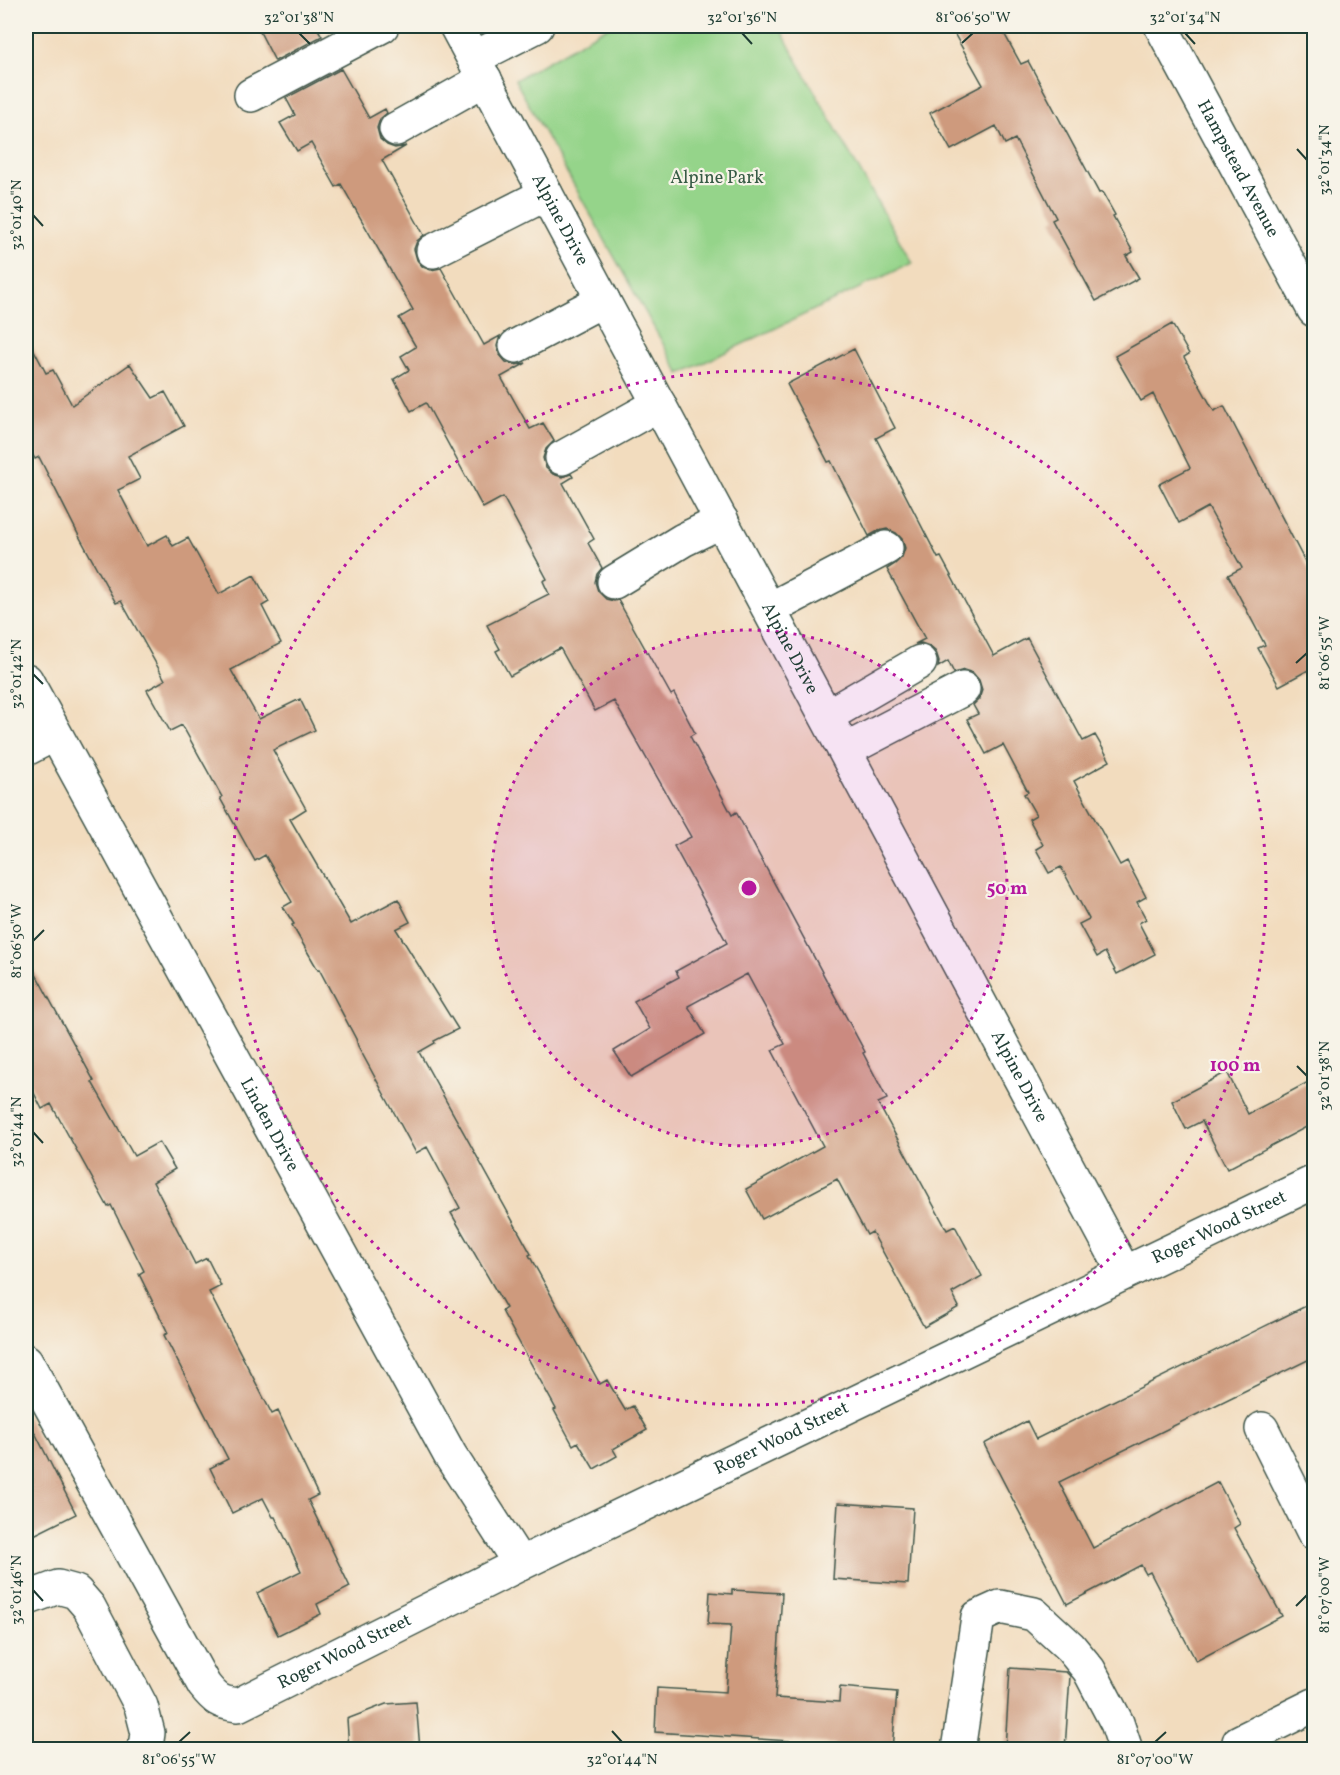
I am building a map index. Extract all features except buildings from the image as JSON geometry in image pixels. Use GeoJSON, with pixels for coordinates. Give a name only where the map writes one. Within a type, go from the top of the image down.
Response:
{"type":"FeatureCollection","features":[{"type":"Feature","properties":{"kind":"street"},"geometry":{"type":"LineString","coordinates":[[251,95],[382,26]]}},
{"type":"Feature","properties":{"kind":"street","name":"Alpine Drive"},"geometry":{"type":"LineString","coordinates":[[456,26],[1124,1272]]}},
{"type":"Feature","properties":{"kind":"street"},"geometry":{"type":"LineString","coordinates":[[396,129],[537,26]]}},
{"type":"Feature","properties":{"kind":"street","name":"Hampstead Avenue"},"geometry":{"type":"LineString","coordinates":[[1161,26],[1312,299]]}},
{"type":"Feature","properties":{"kind":"street"},"geometry":{"type":"LineString","coordinates":[[433,251],[546,194]]}},
{"type":"Feature","properties":{"kind":"street"},"geometry":{"type":"LineString","coordinates":[[516,346],[603,300]]}},
{"type":"Feature","properties":{"kind":"street"},"geometry":{"type":"LineString","coordinates":[[562,458],[659,404]]}},
{"type":"Feature","properties":{"kind":"street"},"geometry":{"type":"LineString","coordinates":[[614,582],[683,540],[722,521]]}},
{"type":"Feature","properties":{"kind":"street"},"geometry":{"type":"LineString","coordinates":[[770,609],[886,548]]}},
{"type":"Feature","properties":{"kind":"street"},"geometry":{"type":"LineString","coordinates":[[827,716],[920,662]]}},
{"type":"Feature","properties":{"kind":"street","name":"Linden Drive"},"geometry":{"type":"LineString","coordinates":[[26,680],[41,722],[450,1455],[520,1564]]}},
{"type":"Feature","properties":{"kind":"street"},"geometry":{"type":"LineString","coordinates":[[846,750],[963,689]]}},
{"type":"Feature","properties":{"kind":"street"},"geometry":{"type":"LineString","coordinates":[[26,749],[41,722]]}},
{"type":"Feature","properties":{"kind":"street","name":"Roger Wood Street"},"geometry":{"type":"LineString","coordinates":[[26,1361],[204,1685],[223,1703],[238,1705],[520,1564],[1314,1182]]}},
{"type":"Feature","properties":{"kind":"street"},"geometry":{"type":"LineString","coordinates":[[1262,1429],[1314,1533]]}},
{"type":"Feature","properties":{"kind":"street"},"geometry":{"type":"LineString","coordinates":[[26,1599],[58,1587],[76,1592],[89,1607],[141,1706],[148,1732],[146,1747],[143,1749]]}},
{"type":"Feature","properties":{"kind":"street"},"geometry":{"type":"LineString","coordinates":[[958,1749],[978,1617],[1000,1607],[1034,1614],[1070,1647],[1089,1670],[1117,1723],[1126,1749]]}},
{"type":"Feature","properties":{"kind":"street"},"geometry":{"type":"LineString","coordinates":[[1239,1742],[1314,1705]]}},
{"type":"Feature","properties":{"kind":"green space","name":"Alpine Park"},"geometry":{"type":"Polygon","coordinates":[[[609,26],[779,26],[912,263],[680,374],[515,80],[609,26]]]}}]}
